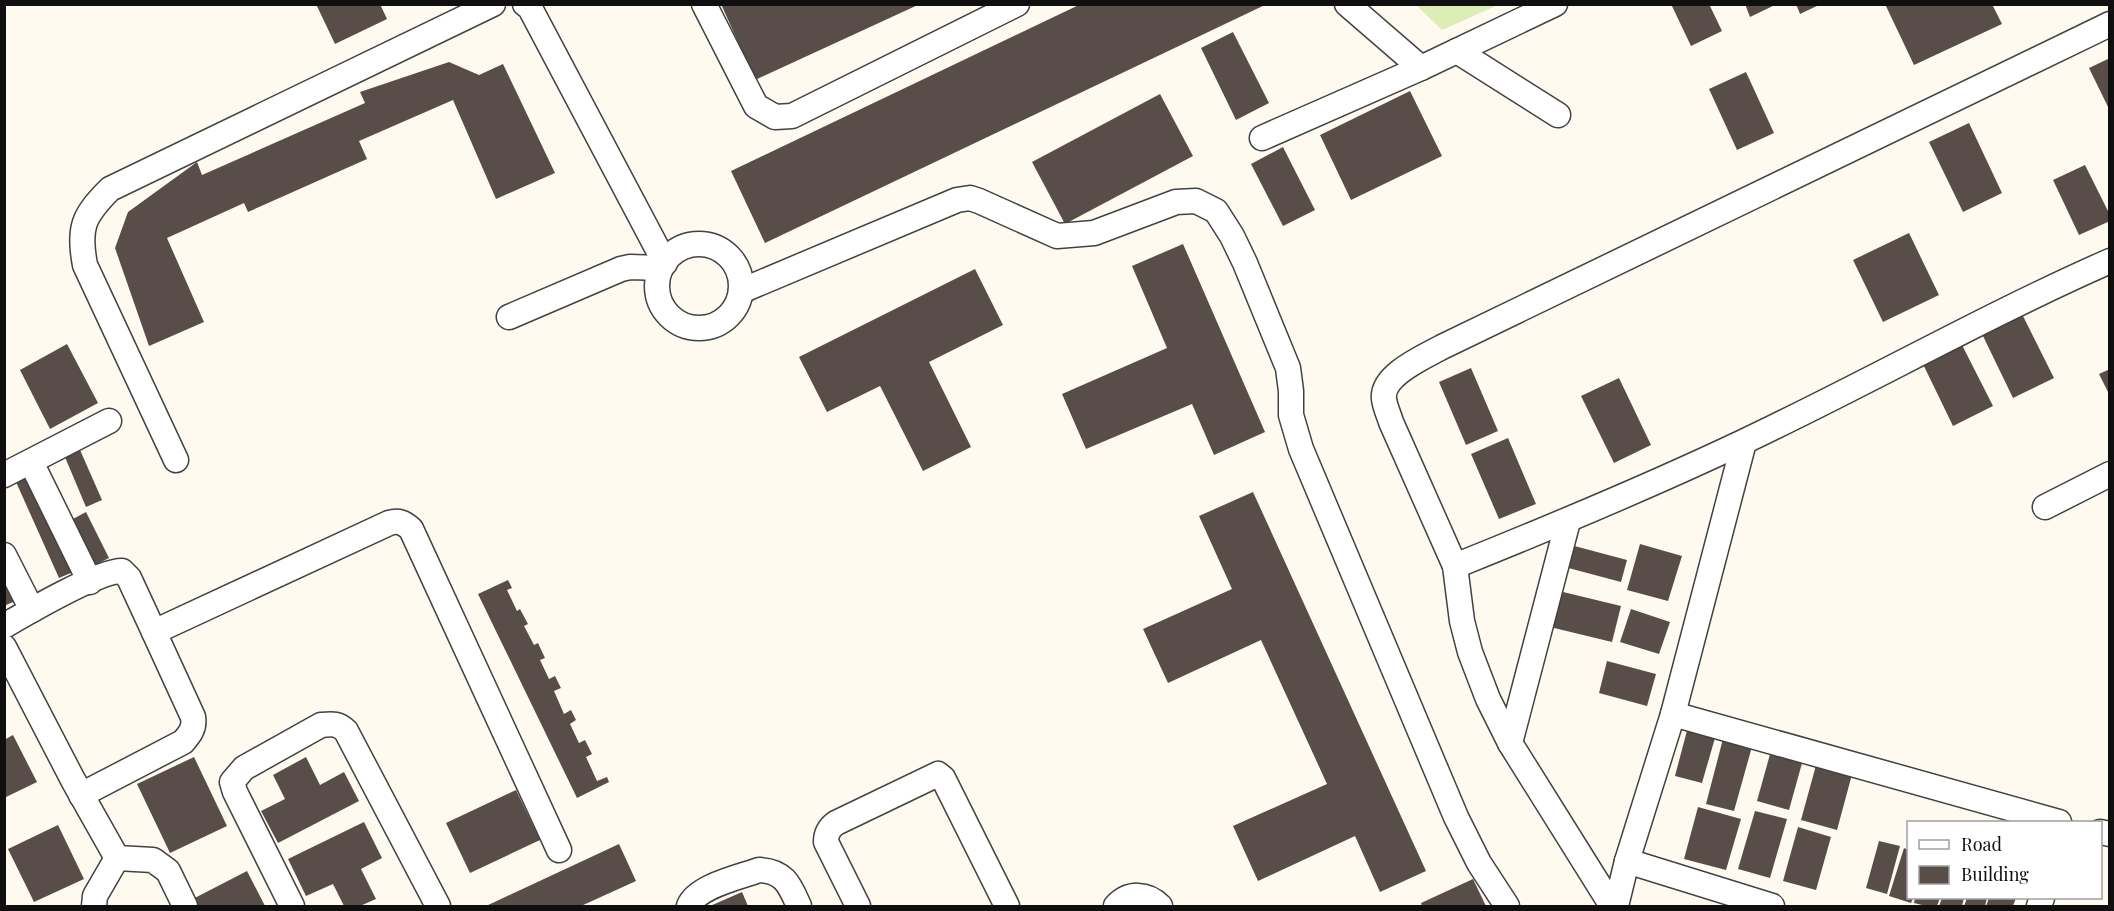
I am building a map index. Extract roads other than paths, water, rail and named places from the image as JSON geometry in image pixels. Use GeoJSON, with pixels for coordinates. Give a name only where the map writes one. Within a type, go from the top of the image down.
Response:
{"type":"FeatureCollection","features":[{"type":"Feature","properties":{"kind":"street"},"geometry":{"type":"LineString","coordinates":[[176,460],[85,266],[81,246],[84,224],[92,207],[110,189],[493,4]]}},
{"type":"Feature","properties":{"kind":"street"},"geometry":{"type":"LineString","coordinates":[[513,324],[621,284],[640,281],[661,271],[679,249],[691,244],[705,244],[728,255],[737,266],[741,279],[741,291],[737,305],[728,317],[716,325],[702,328],[688,327],[675,320],[664,310],[658,297],[661,271],[530,8],[525,4]]}},
{"type":"Feature","properties":{"kind":"street"},"geometry":{"type":"LineString","coordinates":[[704,4],[756,106],[775,117],[792,116],[1017,4]]}},
{"type":"Feature","properties":{"kind":"street"},"geometry":{"type":"LineString","coordinates":[[1347,4],[1421,68]]}},
{"type":"Feature","properties":{"kind":"street"},"geometry":{"type":"LineString","coordinates":[[1262,138],[1421,68],[1541,7]]}},
{"type":"Feature","properties":{"kind":"street"},"geometry":{"type":"LineString","coordinates":[[1614,906],[1510,743],[1488,699],[1470,652],[1462,621],[1455,566],[1391,422],[1383,398],[1385,388],[1391,379],[1408,366],[1442,347],[2109,24]]}},
{"type":"Feature","properties":{"kind":"street"},"geometry":{"type":"LineString","coordinates":[[1457,51],[1558,115]]}},
{"type":"Feature","properties":{"kind":"street"},"geometry":{"type":"LineString","coordinates":[[741,291],[957,200],[970,198],[979,201],[1057,236],[1094,233],[1176,202],[1196,201],[1216,211],[1245,263],[1288,368],[1291,415],[1301,449],[1453,809],[1479,863],[1507,906]]}},
{"type":"Feature","properties":{"kind":"street"},"geometry":{"type":"LineString","coordinates":[[1455,566],[1568,520],[1744,442],[2051,287],[2109,261]]}},
{"type":"Feature","properties":{"kind":"street"},"geometry":{"type":"LineString","coordinates":[[4,475],[109,421]]}},
{"type":"Feature","properties":{"kind":"street"},"geometry":{"type":"LineString","coordinates":[[1614,906],[1673,714],[1744,442]]}},
{"type":"Feature","properties":{"kind":"street"},"geometry":{"type":"LineString","coordinates":[[31,462],[90,582]]}},
{"type":"Feature","properties":{"kind":"street"},"geometry":{"type":"LineString","coordinates":[[2045,507],[2109,474]]}},
{"type":"Feature","properties":{"kind":"street"},"geometry":{"type":"LineString","coordinates":[[1510,743],[1568,520]]}},
{"type":"Feature","properties":{"kind":"street"},"geometry":{"type":"LineString","coordinates":[[154,632],[389,523],[397,521],[405,524],[411,529],[560,850]]}},
{"type":"Feature","properties":{"kind":"street"},"geometry":{"type":"LineString","coordinates":[[4,555],[32,610]]}},
{"type":"Feature","properties":{"kind":"street"},"geometry":{"type":"LineString","coordinates":[[4,626],[90,582],[114,571],[122,571],[129,578],[193,717],[192,732],[183,742],[81,795]]}},
{"type":"Feature","properties":{"kind":"street"},"geometry":{"type":"LineString","coordinates":[[4,647],[81,795],[117,858]]}},
{"type":"Feature","properties":{"kind":"street"},"geometry":{"type":"LineString","coordinates":[[1673,714],[2055,821]]}},
{"type":"Feature","properties":{"kind":"street"},"geometry":{"type":"LineString","coordinates":[[292,906],[232,782],[244,768],[321,725],[332,724],[346,731],[438,906]]}},
{"type":"Feature","properties":{"kind":"street"},"geometry":{"type":"LineString","coordinates":[[858,906],[826,842],[826,834],[836,823],[938,774],[944,778],[1006,906]]}},
{"type":"Feature","properties":{"kind":"street"},"geometry":{"type":"LineString","coordinates":[[94,906],[95,896],[117,858]]}},
{"type":"Feature","properties":{"kind":"street"},"geometry":{"type":"LineString","coordinates":[[117,858],[153,860],[168,871],[185,906]]}},
{"type":"Feature","properties":{"kind":"street"},"geometry":{"type":"LineString","coordinates":[[1627,861],[1772,906]]}},
{"type":"Feature","properties":{"kind":"street"},"geometry":{"type":"LineString","coordinates":[[689,906],[691,900],[701,891],[759,870],[770,870],[783,877],[799,906]]}},
{"type":"Feature","properties":{"kind":"street"},"geometry":{"type":"LineString","coordinates":[[1116,906],[1129,897],[1137,895],[1154,900],[1160,906]]}}]}
